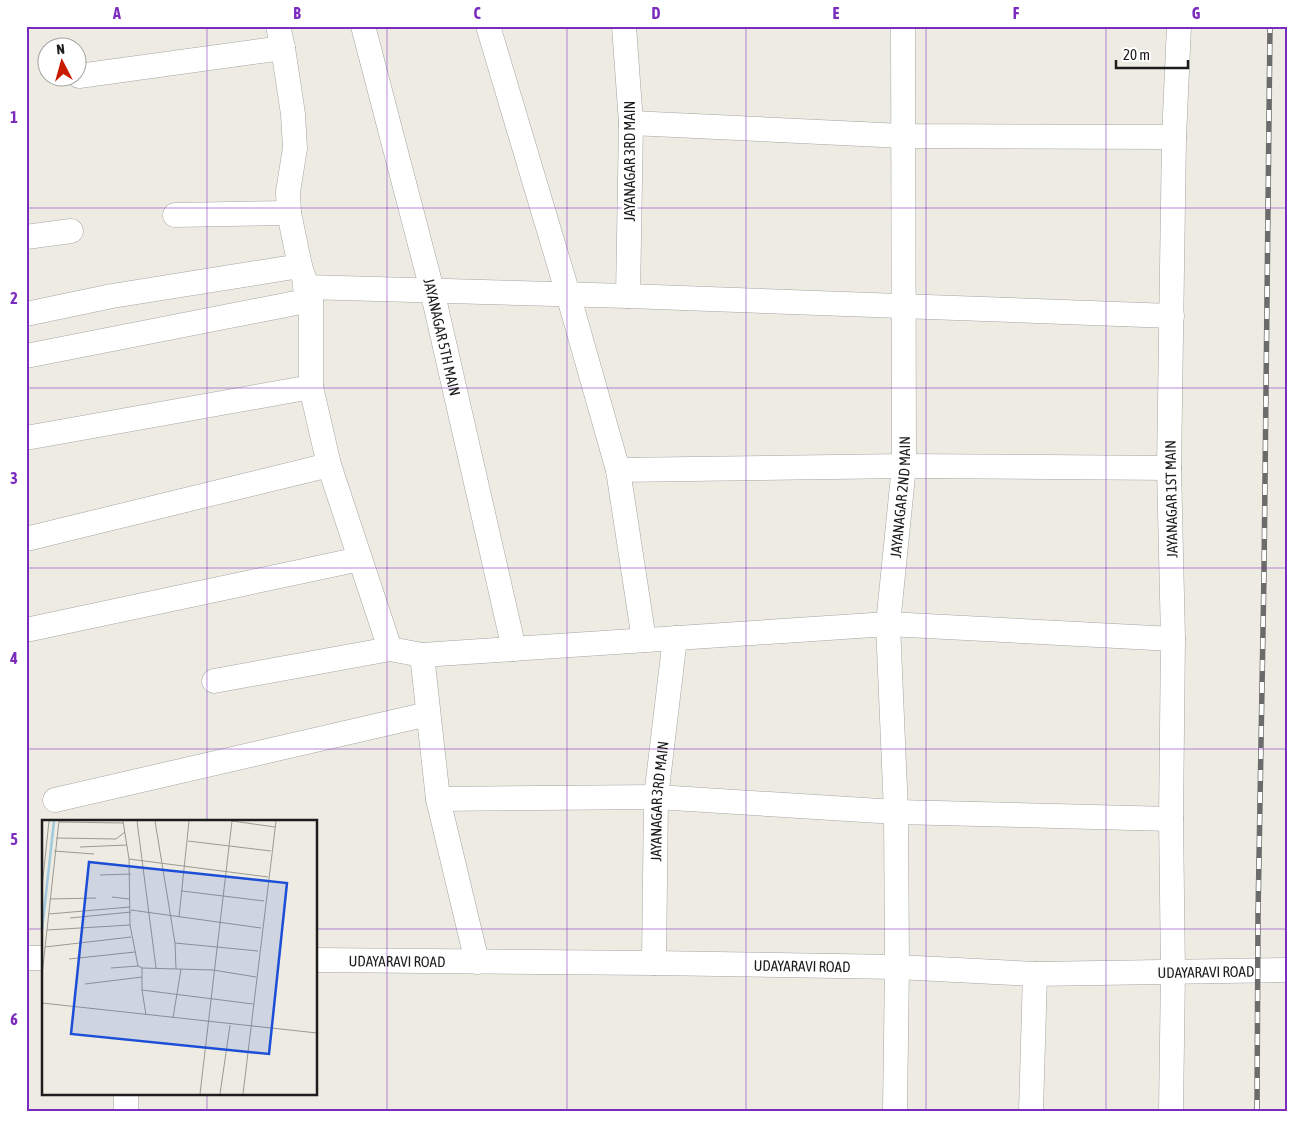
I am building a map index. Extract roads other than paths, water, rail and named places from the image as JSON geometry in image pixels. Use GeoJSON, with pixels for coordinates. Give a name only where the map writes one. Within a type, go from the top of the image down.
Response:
{"type":"FeatureCollection","features":[{"type":"Feature","properties":{"kind":"street","name":"JAYANAGAR 5TH MAIN"},"geometry":{"type":"LineString","coordinates":[[363,26],[432,290],[514,649]]}},
{"type":"Feature","properties":{"kind":"street"},"geometry":{"type":"LineString","coordinates":[[488,26],[618,470],[644,640]]}},
{"type":"Feature","properties":{"kind":"street","name":"JAYANAGAR 3RD MAIN"},"geometry":{"type":"LineString","coordinates":[[624,26],[631,123],[628,296]]}},
{"type":"Feature","properties":{"kind":"street","name":"JAYANAGAR 2ND MAIN"},"geometry":{"type":"LineString","coordinates":[[895,1111],[897,967],[896,812],[888,624],[904,466],[903,26]]}},
{"type":"Feature","properties":{"kind":"street","name":"JAYANAGAR 1ST MAIN"},"geometry":{"type":"LineString","coordinates":[[1171,1111],[1173,639],[1169,468],[1174,137],[1179,26]]}},
{"type":"Feature","properties":{"kind":"street"},"geometry":{"type":"LineString","coordinates":[[88,74],[280,37],[293,114],[295,148],[288,192],[289,213],[305,284],[311,387],[329,466],[390,649]]}},
{"type":"Feature","properties":{"kind":"street"},"geometry":{"type":"LineString","coordinates":[[631,123],[903,136],[1174,137]]}},
{"type":"Feature","properties":{"kind":"street"},"geometry":{"type":"LineString","coordinates":[[175,215],[289,213]]}},
{"type":"Feature","properties":{"kind":"street"},"geometry":{"type":"LineString","coordinates":[[26,237],[71,231]]}},
{"type":"Feature","properties":{"kind":"street"},"geometry":{"type":"LineString","coordinates":[[26,356],[305,284]]}},
{"type":"Feature","properties":{"kind":"street"},"geometry":{"type":"LineString","coordinates":[[26,314],[112,296],[305,284],[1172,316]]}},
{"type":"Feature","properties":{"kind":"street"},"geometry":{"type":"LineString","coordinates":[[26,438],[311,387]]}},
{"type":"Feature","properties":{"kind":"street"},"geometry":{"type":"LineString","coordinates":[[26,538],[329,466]]}},
{"type":"Feature","properties":{"kind":"street"},"geometry":{"type":"LineString","coordinates":[[618,470],[904,466],[1169,468]]}},
{"type":"Feature","properties":{"kind":"street"},"geometry":{"type":"LineString","coordinates":[[26,630],[360,559]]}},
{"type":"Feature","properties":{"kind":"street"},"geometry":{"type":"LineString","coordinates":[[214,681],[390,649],[422,655],[888,624],[1173,639]]}},
{"type":"Feature","properties":{"kind":"street","name":"JAYANAGAR 3RD MAIN"},"geometry":{"type":"LineString","coordinates":[[654,963],[656,797],[675,638]]}},
{"type":"Feature","properties":{"kind":"street"},"geometry":{"type":"LineString","coordinates":[[422,655],[438,799],[477,962]]}},
{"type":"Feature","properties":{"kind":"street"},"geometry":{"type":"LineString","coordinates":[[55,800],[428,714]]}},
{"type":"Feature","properties":{"kind":"street"},"geometry":{"type":"LineString","coordinates":[[438,799],[656,797],[896,812],[1171,819]]}},
{"type":"Feature","properties":{"kind":"street"},"geometry":{"type":"LineString","coordinates":[[26,958],[42,958]]}},
{"type":"Feature","properties":{"kind":"street","name":"UDAYARAVI ROAD"},"geometry":{"type":"LineString","coordinates":[[318,960],[897,967],[1035,974],[1287,970]]}},
{"type":"Feature","properties":{"kind":"street"},"geometry":{"type":"LineString","coordinates":[[1031,1111],[1035,974]]}},
{"type":"Feature","properties":{"kind":"street"},"geometry":{"type":"LineString","coordinates":[[126,1094],[126,1111]]}},
{"type":"Feature","properties":{"kind":"railway"},"geometry":{"type":"LineString","coordinates":[[1257,1111],[1270,26]]}}]}
